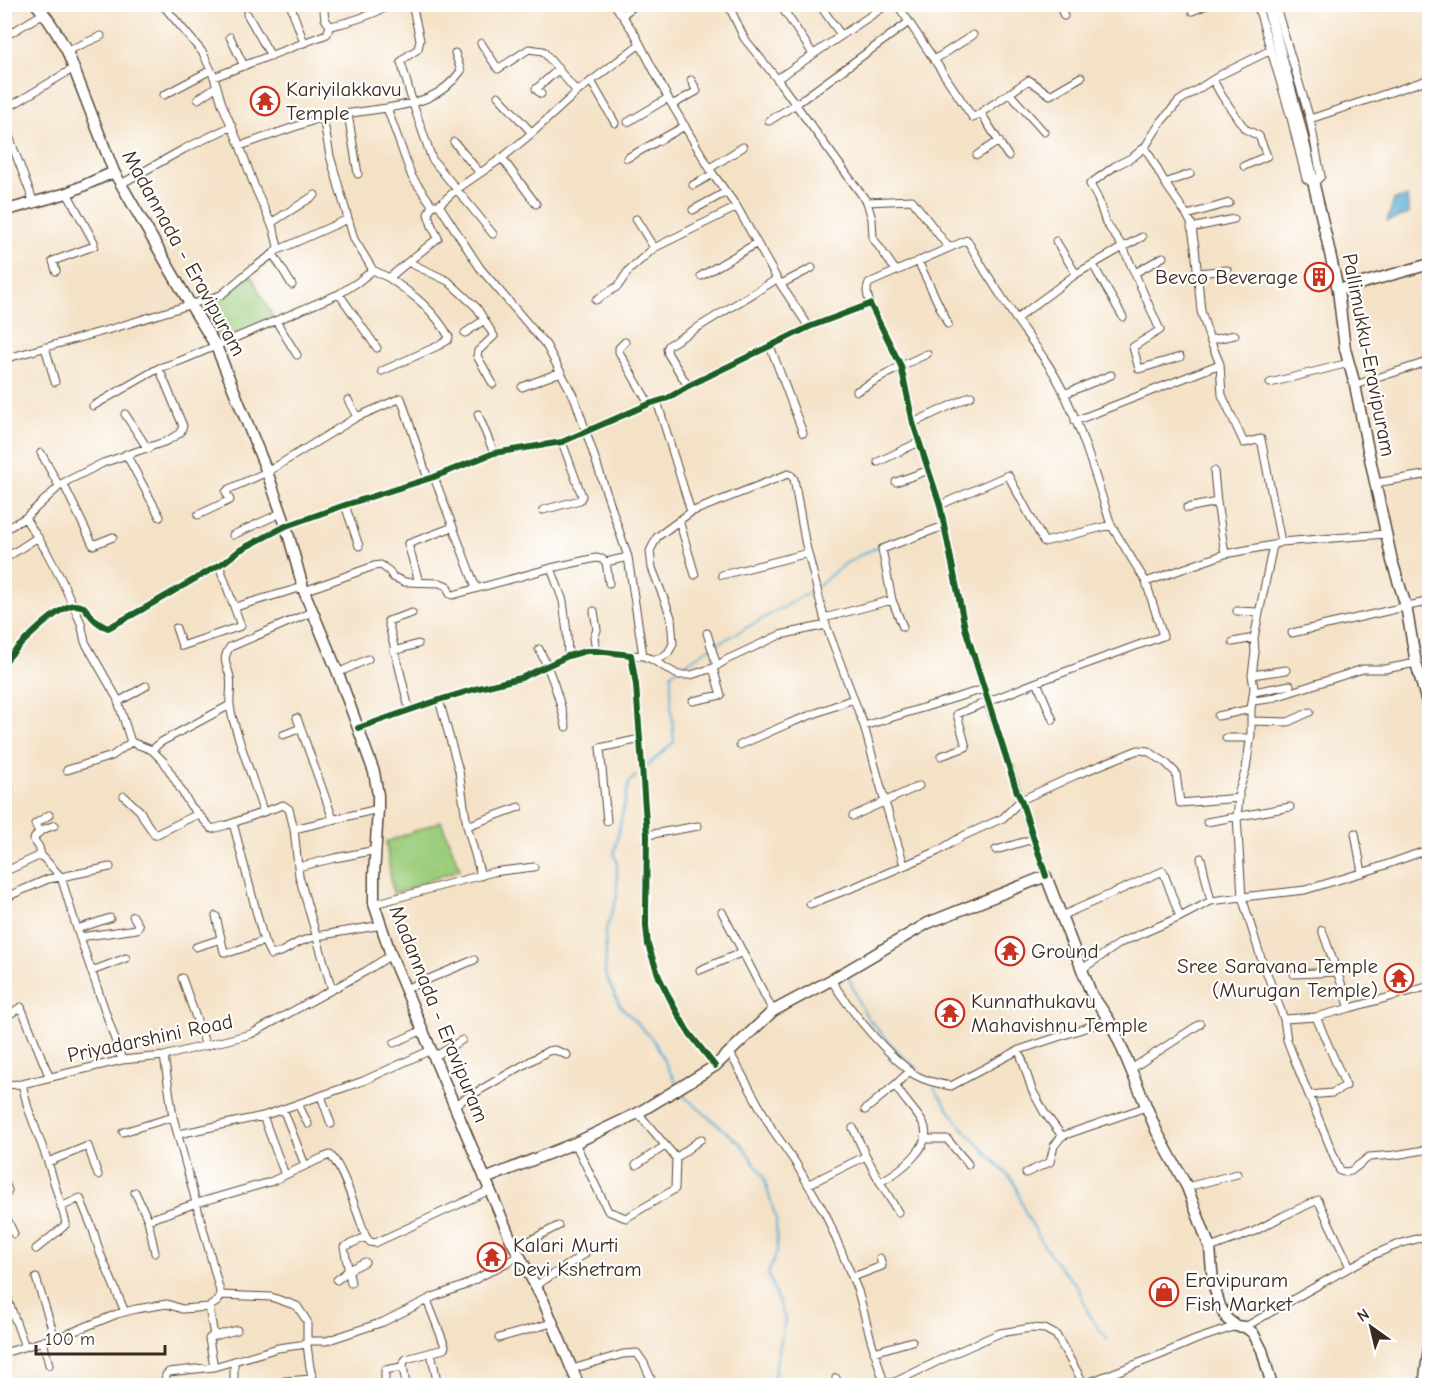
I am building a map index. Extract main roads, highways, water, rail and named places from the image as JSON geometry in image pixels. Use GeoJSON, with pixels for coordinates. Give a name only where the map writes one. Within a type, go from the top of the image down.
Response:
{"type":"FeatureCollection","features":[{"type":"Feature","properties":{"kind":"main road","name":"Pallimukku-Eravipuram"},"geometry":{"type":"LineString","coordinates":[[1267,4],[1275,49],[1314,183],[1338,290],[1346,349],[1356,385],[1386,534],[1406,606],[1416,663],[1430,713]]}},
{"type":"Feature","properties":{"kind":"main road","name":"Madannada - Eravipuram"},"geometry":{"type":"LineString","coordinates":[[40,7],[67,51],[114,172],[216,346],[267,472],[312,612],[338,673],[374,772],[378,795],[375,904],[391,955],[485,1179],[579,1386]]}},
{"type":"Feature","properties":{"kind":"main road"},"geometry":{"type":"LineString","coordinates":[[4,211],[67,193],[114,172]]}},
{"type":"Feature","properties":{"kind":"main road"},"geometry":{"type":"LineString","coordinates":[[1338,290],[1430,264]]}},
{"type":"Feature","properties":{"kind":"main road"},"geometry":{"type":"LineString","coordinates":[[485,1179],[575,1143],[638,1113],[715,1066],[773,1011],[928,923],[1046,876],[1091,993],[1109,1020],[1157,1132],[1188,1187],[1210,1248],[1213,1282],[1220,1306],[1227,1319],[1253,1334],[1262,1350],[1272,1386]]}},
{"type":"Feature","properties":{"kind":"main road"},"geometry":{"type":"LineString","coordinates":[[1424,1386],[1430,1340]]}},
{"type":"Feature","properties":{"kind":"water"},"geometry":{"type":"Polygon","coordinates":[[[1407,197],[1409,214],[1387,221],[1394,200],[1407,197]]]}},
{"type":"Feature","properties":{"kind":"waterway"},"geometry":{"type":"LineString","coordinates":[[819,586],[853,559],[917,532]]}},
{"type":"Feature","properties":{"kind":"waterway"},"geometry":{"type":"LineString","coordinates":[[648,765],[674,742],[671,674],[703,652],[814,590]]}},
{"type":"Feature","properties":{"kind":"waterway"},"geometry":{"type":"LineString","coordinates":[[636,776],[629,782],[614,853],[617,862],[617,897],[605,933],[605,974],[619,1004],[654,1041],[677,1085]]}},
{"type":"Feature","properties":{"kind":"waterway"},"geometry":{"type":"LineString","coordinates":[[849,978],[859,1003],[870,1021],[907,1061],[918,1069]]}},
{"type":"Feature","properties":{"kind":"waterway"},"geometry":{"type":"LineString","coordinates":[[934,1088],[959,1124],[1014,1182],[1025,1212],[1043,1244],[1060,1268],[1077,1285],[1090,1317],[1108,1340]]}},
{"type":"Feature","properties":{"kind":"waterway"},"geometry":{"type":"LineString","coordinates":[[680,1093],[742,1145],[763,1175],[776,1219],[777,1251],[768,1274],[785,1319],[772,1386]]}},
{"type":"Feature","properties":{"kind":"place","name":"Kariyilakkavu Temple"},"geometry":{"type":"Point","coordinates":[265,101]}},
{"type":"Feature","properties":{"kind":"place","name":"Bevco Beverage"},"geometry":{"type":"Point","coordinates":[1319,277]}},
{"type":"Feature","properties":{"kind":"place","name":"Ground"},"geometry":{"type":"Point","coordinates":[1010,951]}},
{"type":"Feature","properties":{"kind":"place","name":"Sree Saravana Temple (Murugan Temple)"},"geometry":{"type":"Point","coordinates":[1399,978]}},
{"type":"Feature","properties":{"kind":"place","name":"Kunnathukavu Mahavishnu Temple"},"geometry":{"type":"Point","coordinates":[950,1013]}},
{"type":"Feature","properties":{"kind":"place","name":"Kalari Murti Devi Kshetram"},"geometry":{"type":"Point","coordinates":[492,1257]}},
{"type":"Feature","properties":{"kind":"place","name":"Eravipuram Fish Market"},"geometry":{"type":"Point","coordinates":[1164,1292]}}]}
